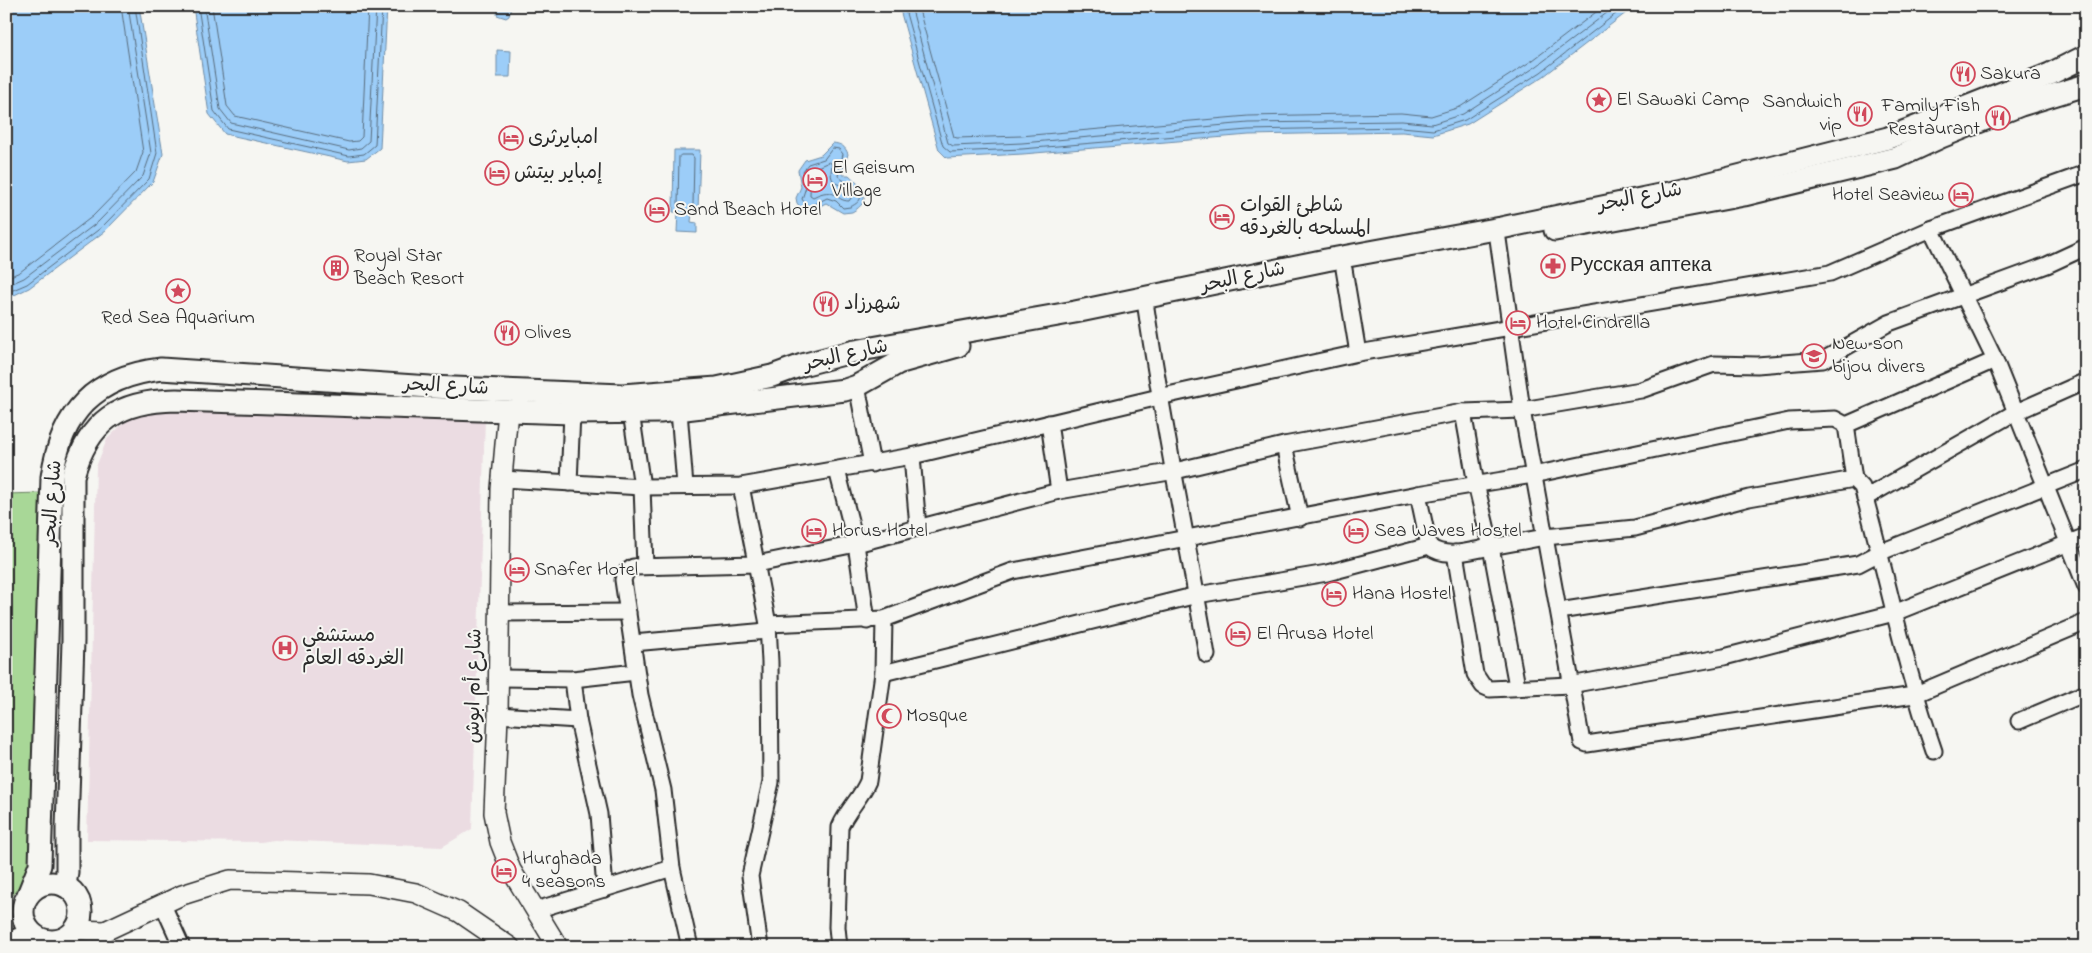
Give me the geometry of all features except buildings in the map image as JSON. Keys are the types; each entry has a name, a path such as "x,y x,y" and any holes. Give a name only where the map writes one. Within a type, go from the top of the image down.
{"main road":[{"name":"شارع البحر","path":"6,935 26,905 40,864 52,477 55,454 63,432 75,412 91,396 112,381 136,372 161,369 430,386 622,395 673,393 717,388 772,376 802,365 855,351 1084,311 1309,263 1501,228 1679,191 1888,138 2032,82 2086,56"},
{"name":"شارع البحر","path":"65,886 74,641 72,476 79,454 92,433 108,417 129,406 152,400 508,411 631,412 679,411 810,395 856,386 898,363 941,350 1344,269 1744,195 1896,158 1941,137 2021,106 2086,85"},
{"path":"855,351 853,369 856,386"},
{"path":"802,365 810,379 810,395"},
{"path":"6,944 59,941 76,930 80,920 80,905 73,892 65,886 55,883 45,884 36,888 26,905 25,924 43,941"}],"street":[{"path":"502,480 642,487 741,486 872,464 1358,353 1830,274 1931,229 2086,173"},
{"path":"1931,229 1995,360 2014,413 2046,486 2086,587"},
{"path":"1498,240 1533,475 1559,611 1580,738 1586,744 1914,695 2086,622"},
{"path":"690,947 672,868 663,790 636,672 623,580 626,572 633,567 757,564 856,544 1059,491 1175,471 1284,445 1463,412 1522,410 1641,390 1714,364 1757,365 1823,360 1889,323 1964,294 2047,266 2086,247"},
{"path":"1344,269 1358,353"},
{"path":"1146,308 1159,397 1175,471 1207,655"},
{"path":"1846,425 1995,360"},
{"path":"1865,498 2014,413 2086,382"},
{"path":"856,386 872,464"},
{"name":"شارع أم ابوش","path":"508,411 502,480 498,715 494,813 500,842 511,870 558,947"},
{"path":"679,411 685,486"},
{"path":"569,483 572,412"},
{"path":"631,412 642,487 645,566"},
{"path":"1463,412 1517,686"},
{"path":"633,642 767,627 884,619 1013,571 1061,564 1186,537 1300,518 1418,494 1533,475 1789,421 1835,419 1846,425"},
{"path":"1049,423 1059,491"},
{"path":"1846,425 1854,479 1862,487 1881,552 1914,695 1934,752"},
{"path":"1284,445 1300,518"},
{"path":"912,456 918,528"},
{"path":"837,470 856,544 867,620"},
{"path":"1559,611 1858,564 1881,552 2086,470"},
{"path":"1418,494 1429,546 1437,553 1454,553 1545,537 1635,528 1749,498 1854,479"},
{"path":"741,486 757,564 767,627 770,662 771,782 750,876 760,947"},
{"path":"1454,553 1478,681 1490,689 1570,684 1724,657 1894,613 2086,536"},
{"path":"883,674 1197,595 1327,573 1429,546"},
{"path":"499,613 628,612"},
{"path":"839,947 837,927 840,827 844,816 864,791 868,781 883,674 884,619"},
{"path":"498,678 573,680 636,672"},
{"path":"573,680 578,720 599,814 605,889"},
{"path":"2019,721 2086,692"},
{"path":"498,715 578,720"},
{"path":"536,910 672,868"},
{"path":"76,930 105,931 200,888 230,880 369,884 416,893 459,912 510,947"},
{"path":"163,905 182,947"}],"shaded area":[{"name":"مستشفي الغردقه العام","path":"149,408 485,418 472,829 442,847 274,840 261,842 87,840 96,467 107,439 128,419"}],"green space":[{"path":"40,493 28,873 6,905 6,494"}],"water":[{"path":"6,6 139,6 163,154 153,182 105,231 29,288 6,299"},
{"path":"193,6 387,6 380,148 366,159 348,161 225,134 209,114"},
{"path":"498,6 523,6 518,9 511,8 509,16 506,18 497,15"},
{"path":"899,6 1635,6 1544,76 1468,124 1433,135 1402,132 1249,135 1023,154 947,158 939,150"},
{"path":"497,50 511,51 510,77 497,77"},
{"path":"833,143 842,146 847,151 848,154 842,173 843,175 849,175 858,184 864,193 863,203 852,212 843,213 826,203 815,209 804,210 797,203 796,198 801,187 798,170 805,160 821,155"},
{"path":"674,150 700,150 698,212 692,212 691,222 697,223 697,233 677,232 678,212 673,212"}],"place":[{"name":"Sakura","path":"1963,74"},
{"name":"El Sawaki Camp","path":"1599,100"},
{"name":"Sandwich vip","path":"1860,114"},
{"name":"Family Fish Restaurant","path":"1998,118"},
{"name":"امبايرثرى","path":"511,138"},
{"name":"إمباير بيتش","path":"497,173"},
{"name":"El Geisum Village","path":"815,180"},
{"name":"Hotel Seaview","path":"1961,195"},
{"name":"Sand Beach Hotel","path":"657,210"},
{"name":"شاطئ القوات المسلحه بالغردقه","path":"1222,217"},
{"name":"Русская аптека","path":"1553,266"},
{"name":"Royal Star Beach Resort","path":"336,268"},
{"name":"Red Sea Aquarium","path":"178,291"},
{"name":"شهرزاد","path":"826,304"},
{"name":"Hotel Cindrella","path":"1518,323"},
{"name":"Olives","path":"507,333"},
{"name":"New son bijou divers","path":"1814,356"},
{"name":"Horus Hotel","path":"814,531"},
{"name":"Sea Waves Hostel","path":"1356,531"},
{"name":"Snafer Hotel","path":"517,570"},
{"name":"Hana Hostel","path":"1334,594"},
{"name":"El Arusa Hotel","path":"1238,634"},
{"name":"مستشفي الغردقه العام","path":"285,648"},
{"name":"Mosque","path":"889,716"},
{"name":"Hurghada 4 seasons","path":"504,871"}]}
